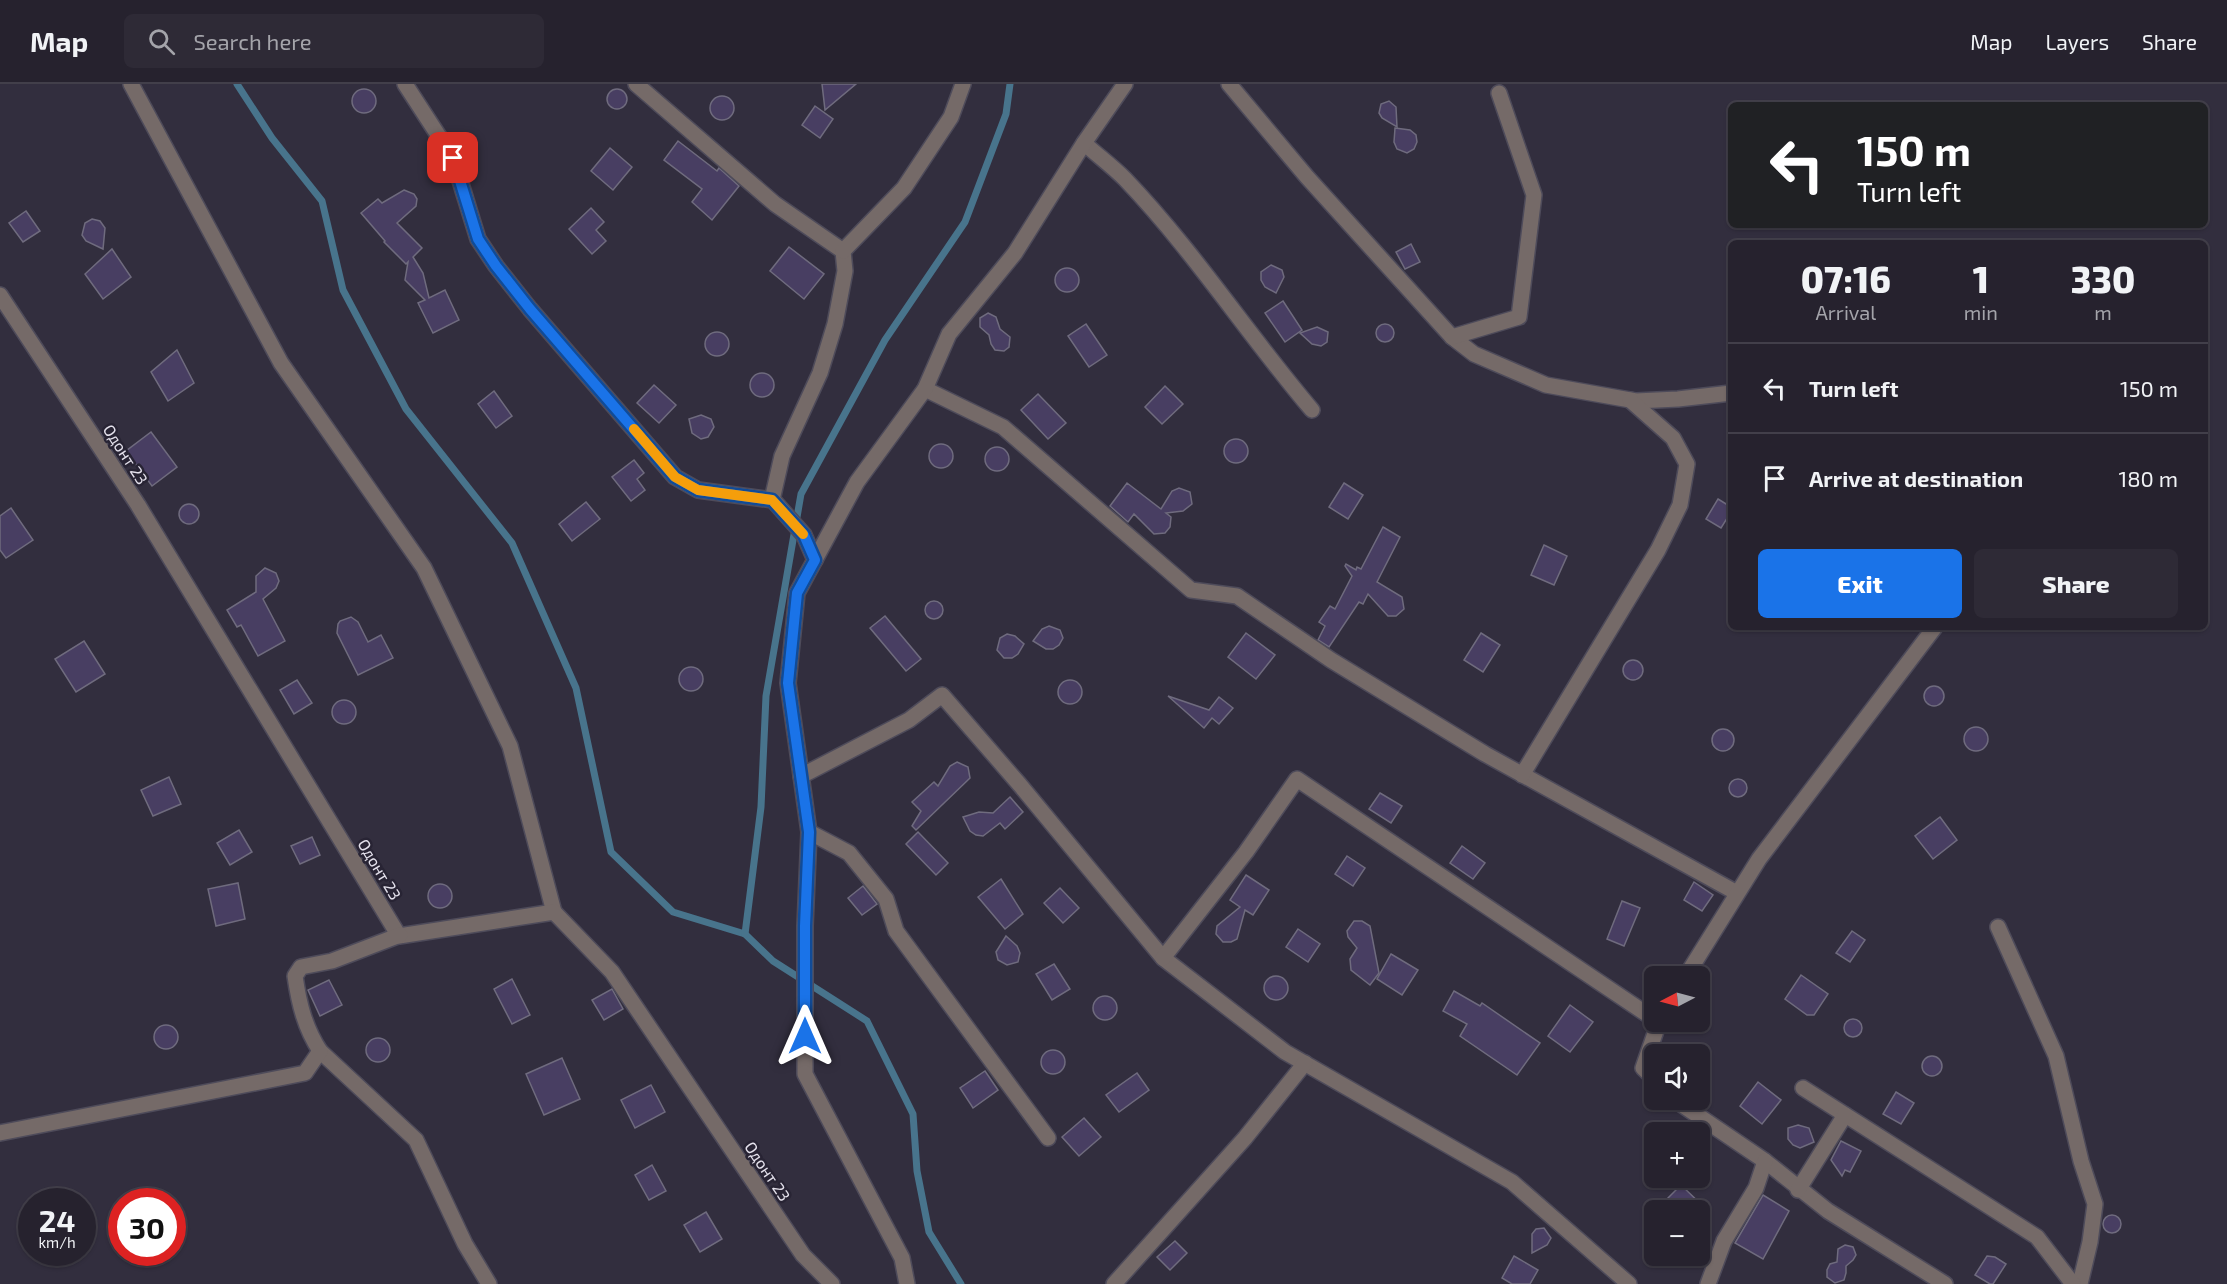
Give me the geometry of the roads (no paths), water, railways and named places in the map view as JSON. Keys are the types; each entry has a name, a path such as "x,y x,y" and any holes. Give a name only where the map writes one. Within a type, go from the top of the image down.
{"street":[{"path":"131,84 281,363 424,568 510,746 554,912 400,935 332,961 301,967 295,976 299,1005 310,1035 320,1051 416,1140 465,1244 489,1284"},
{"path":"405,84 453,158 478,239 530,309 675,477 698,490 772,500 804,535 815,560"},
{"path":"636,84 775,204 843,251"},
{"path":"772,500 782,456 820,373 835,324 845,272 843,251 904,188 951,117 963,84"},
{"path":"906,1284 902,1258 805,1074 809,832 788,683 797,593 857,482 926,389 949,334 1015,253 1084,143 1125,84"},
{"path":"1229,84 1307,177 1452,337 1474,354 1546,385 1630,400 1678,399 1728,393"},
{"path":"1452,337 1519,317 1534,195 1500,93"},
{"path":"1084,143 1124,178 1157,216 1312,410"},
{"name":"Одонт 23","path":"0,295 138,505 400,935"},
{"path":"926,389 1003,427 1191,590 1237,596 1331,660 1485,754 1737,893"},
{"path":"1522,775 1658,550 1680,505 1686,464 1673,438 1630,400"},
{"path":"1692,966 1759,859 1933,630"},
{"path":"801,776 909,720 942,695 1020,785 1163,958 1285,1052 1512,1182 1629,1284"},
{"path":"1163,958 1246,852 1297,779 1644,1012"},
{"path":"809,832 849,853 886,899 896,931 1048,1138"},
{"name":"Одонт 23","path":"554,912 612,972 802,1255 832,1284"},
{"path":"1998,927 2056,1056 2081,1161 2095,1204 2090,1242 2080,1284"},
{"path":"0,1133 305,1073 320,1051"},
{"path":"1114,1284 1245,1138 1305,1063"},
{"path":"1803,1088 2037,1238 2073,1284"},
{"path":"1690,1110 1765,1161 1798,1190 1828,1211 1945,1284"},
{"path":"1798,1190 1845,1115"},
{"path":"1708,1284 1724,1241 1756,1188 1765,1161"}],"waterway":[{"path":"237,84 272,138 322,201 343,290 406,409 512,543 576,688 611,852 673,912 745,934 773,961 867,1021 913,1114 917,1171 929,1232 961,1284"},
{"path":"745,934 761,807 766,696 801,494 885,340 965,222 1006,114 1010,84"}]}
